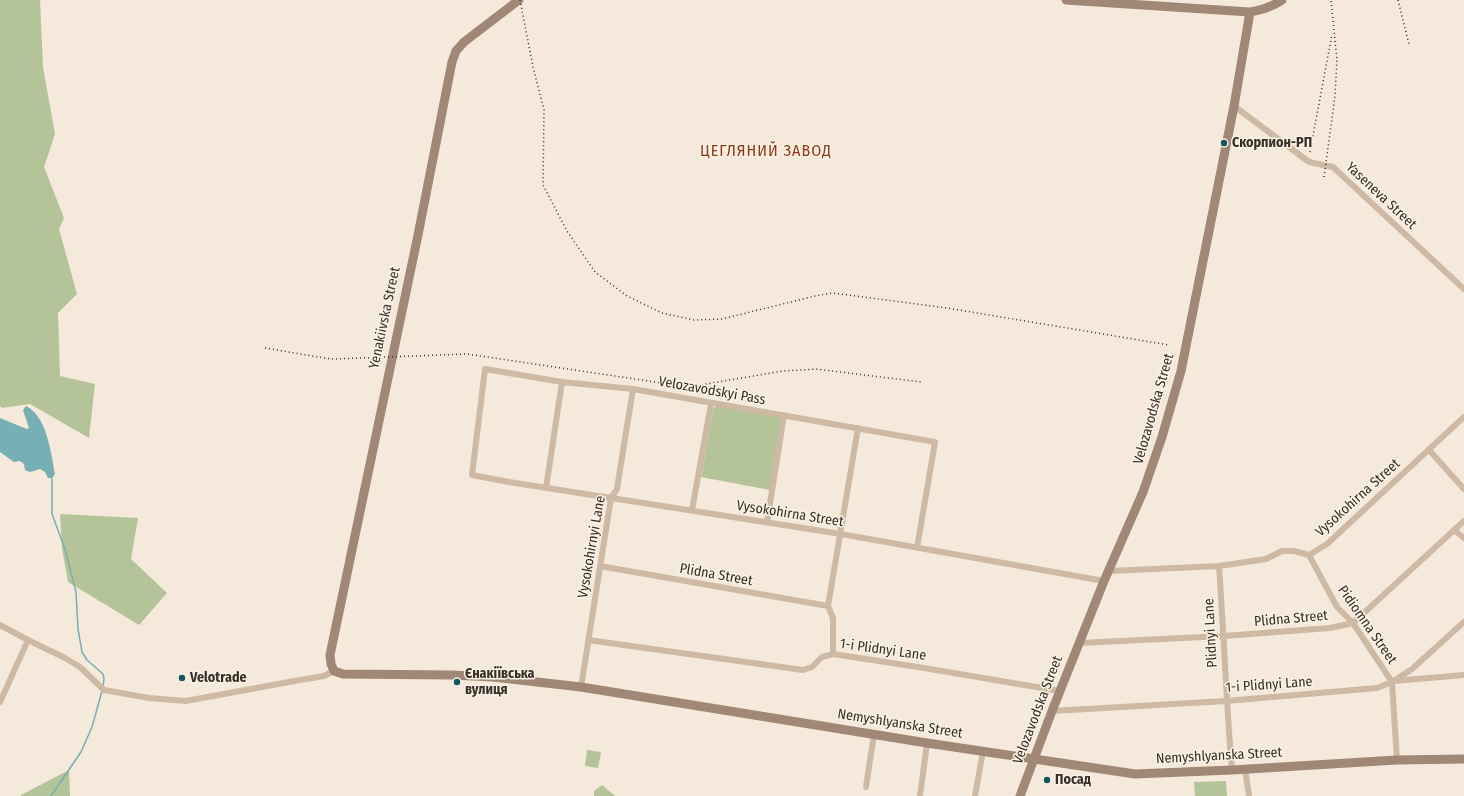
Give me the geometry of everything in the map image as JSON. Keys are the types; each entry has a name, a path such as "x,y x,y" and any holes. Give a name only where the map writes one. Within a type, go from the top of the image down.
{"street":[{"name":"Yenakiivska Street","path":"334,671 331,664 330,655 418,236 452,62 456,51 464,42 519,0"},
{"path":"1066,0 1250,12 1275,5 1282,0"},
{"name":"Velozavodska Street","path":"1020,796 1079,642 1104,581 1144,492 1162,437 1181,371 1234,106 1250,12"},
{"name":"Yaseneva Street","path":"1234,106 1309,162 1333,167 1464,289"},
{"name":"Velozavodskyi Pass","path":"472,475 485,369 562,382 633,389 711,404 784,415 935,442 917,548"},
{"path":"546,488 562,382"},
{"name":"Vysokohirnyi Lane","path":"581,687 600,566 612,498 617,489 633,389"},
{"path":"692,510 711,404"},
{"path":"767,522 784,415"},
{"name":"Vysokohirna Street","path":"1109,571 1219,566 1266,559 1282,551 1294,551 1309,555 1327,544 1464,417"},
{"path":"833,654 833,618 828,606 858,428"},
{"path":"1429,450 1464,489"},
{"name":"Vysokohirna Street","path":"472,475 841,534 1104,581"},
{"name":"Plidna Street","path":"1079,642 1224,636 1330,628 1353,622 1464,520"},
{"path":"1454,530 1464,538"},
{"name":"Pidiomna Street","path":"1309,555 1337,607 1353,622 1392,682 1397,760"},
{"name":"Plidna Street","path":"600,566 828,606"},
{"name":"Plidnyi Lane","path":"1219,566 1224,636 1226,700 1232,770"},
{"name":"1-i Plidnyi Lane","path":"1052,711 1226,700 1377,688 1392,682 1412,669 1464,622"},
{"path":"0,625 80,667 101,688 149,698 186,701 324,676 334,671"},
{"path":"0,702 28,640"},
{"name":"1-i Plidnyi Lane","path":"588,640 802,670 812,667 822,657 833,654 1060,691"},
{"name":"Nemyshlyanska Street","path":"334,671 343,674 452,674 581,687 927,743 1135,774 1397,760 1464,759"},
{"path":"1392,682 1464,675"},
{"path":"866,787 874,734"},
{"path":"920,796 927,743"},
{"path":"975,796 983,751"},
{"path":"1245,769 1249,796"}],"green space":[{"path":"0,0 40,0 43,67 55,134 44,167 64,218 59,229 77,294 58,313 60,376 95,384 89,438 30,404 2,408 0,406"},
{"path":"716,406 779,416 781,420 770,490 701,477 713,409"},
{"path":"60,514 138,518 131,559 167,593 139,625 68,582 62,548"},
{"path":"587,750 601,752 598,768 585,766"},
{"path":"69,770 70,796 20,796 23,794"},
{"path":"1226,781 1227,796 1195,796 1194,782"},
{"path":"602,785 615,796 594,796 594,791"}],"water":[{"path":"26,406 39,418 47,436 55,474 52,478 48,478 45,472 40,469 30,472 25,470 24,464 20,461 14,462 0,452 0,418 27,429 29,428 23,410"}],"waterway":[{"path":"52,478 52,514 65,549 76,592 78,629 82,652 87,660 103,674 103,687"},
{"path":"51,796 81,752 92,727 102,691"}],"railway":[{"path":"520,0 533,67 544,110 543,185 567,231 595,272 627,296 662,313 694,320 722,319 833,293 947,308 1169,345"},
{"path":"1324,177 1335,96 1337,60 1331,0"},
{"path":"1398,0 1409,44"},
{"path":"1310,152 1332,34"},
{"path":"265,348 334,359 467,354 682,386 694,386 783,371 816,369 921,382"}],"place":[{"name":"Скорпион-РП","path":"1224,143"},
{"name":"Velotrade","path":"182,678"},
{"name":"Єнакіївська вулиця","path":"457,682"},
{"name":"Посад","path":"1047,780"}],"district":[{"name":"ЦЕГЛЯНИЙ ЗАВОД","path":"766,152"}]}
